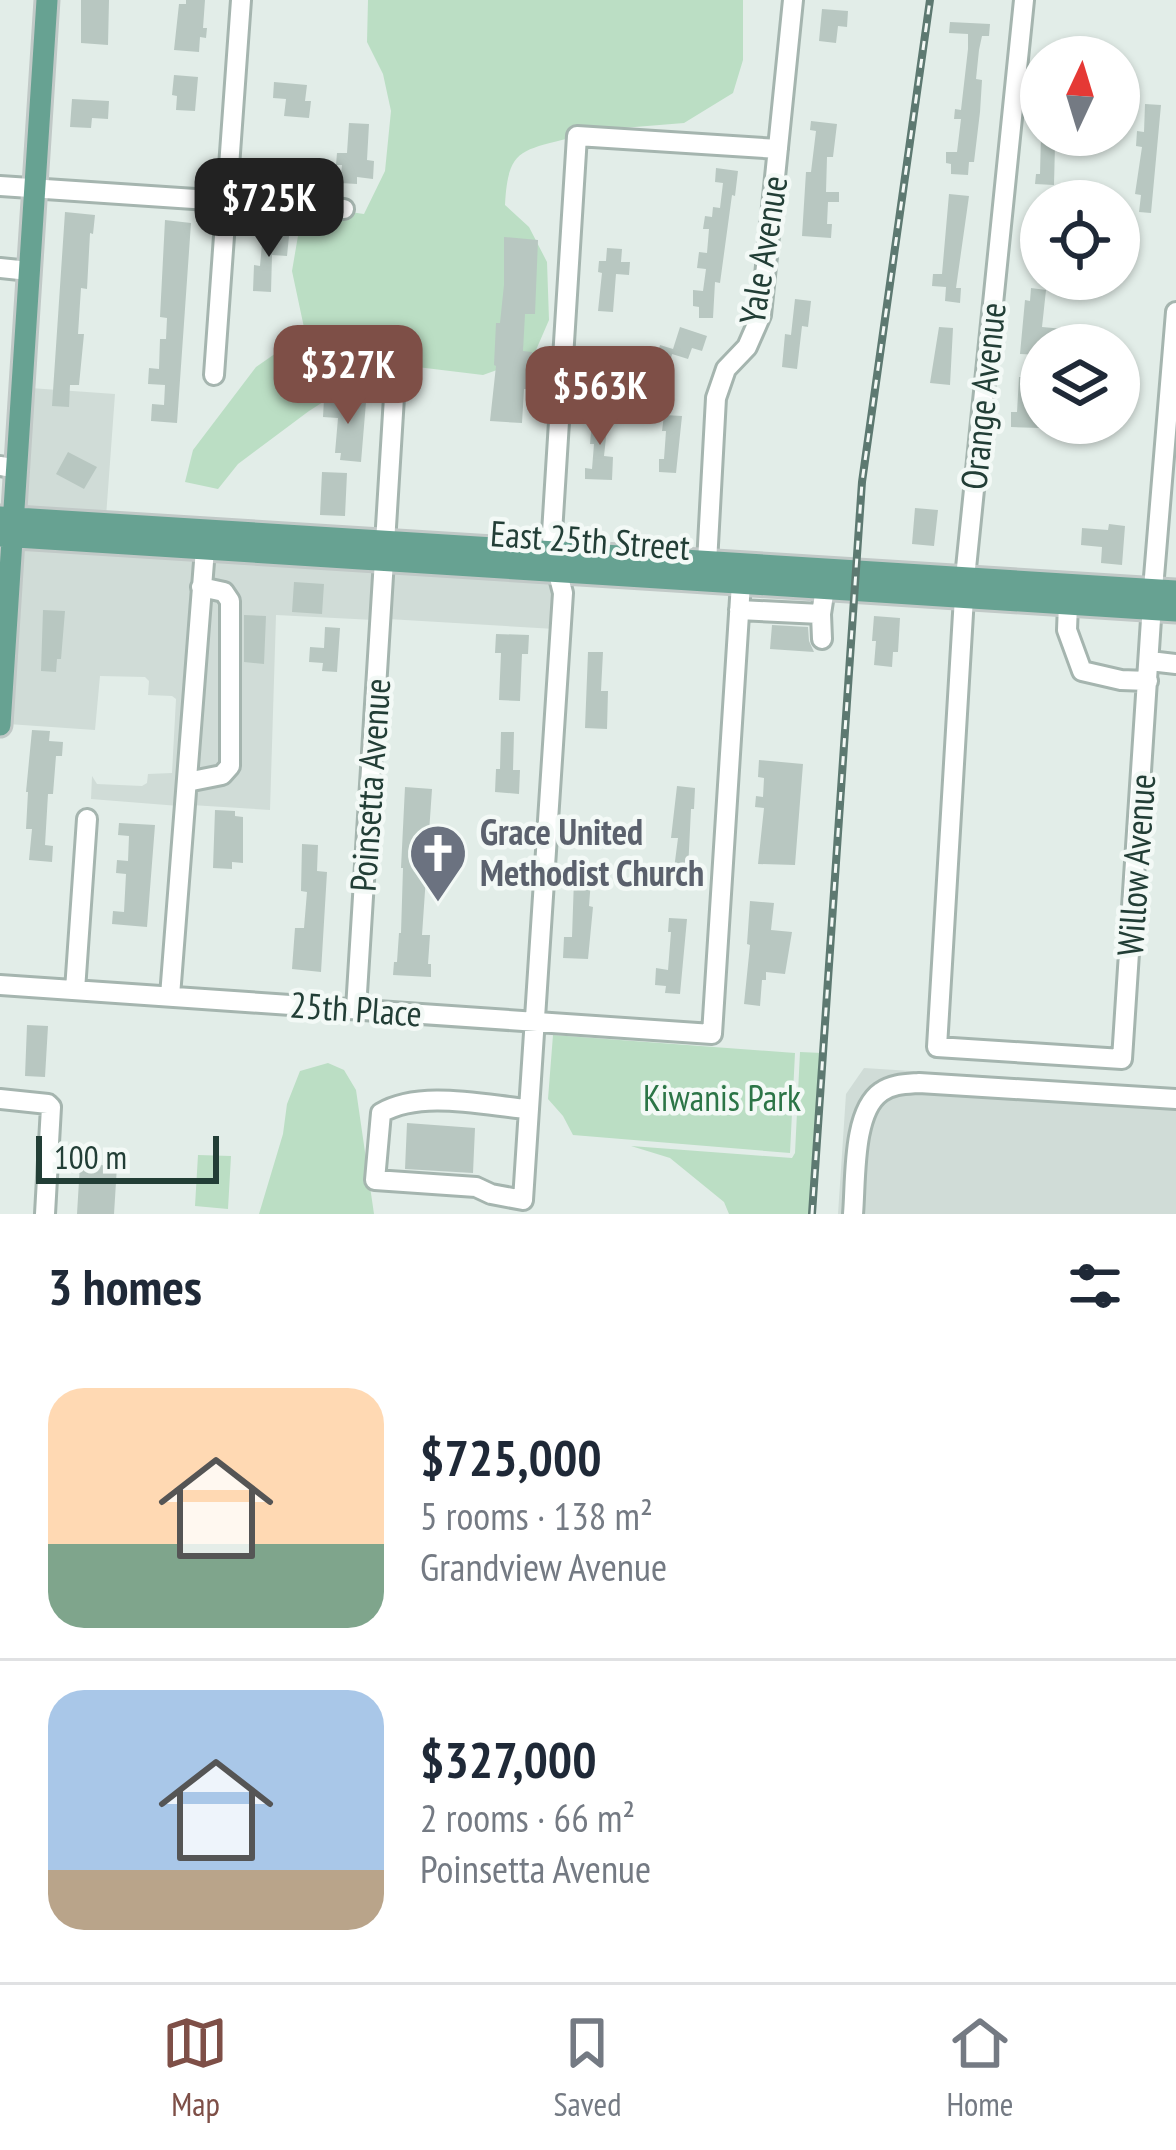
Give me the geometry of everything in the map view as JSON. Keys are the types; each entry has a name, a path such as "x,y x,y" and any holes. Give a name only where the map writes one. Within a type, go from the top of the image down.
{"main road":[{"path":"0,725 9,467 29,271 46,0"},
{"path":"7,527 205,549 385,552"},
{"name":"East 25th Street","path":"7,527 555,562 741,583 869,591 964,587 1068,604 1161,597"},
{"name":"East 25th Street","path":"555,562 707,562 964,587 1161,597 1176,611"}],"street":[{"path":"214,375 241,0"},
{"name":"Yale Avenue","path":"707,562 716,398 726,369 747,347 761,315 793,0"},
{"name":"Orange Avenue","path":"1024,0 964,587 937,1047 1122,1059"},
{"path":"527,1109 418,1100 394,1106 381,1113 375,1180 476,1187 523,1201 563,593 552,532 577,136 778,149"},
{"path":"0,186 344,209"},
{"path":"0,268 29,271"},
{"name":"Willow Avenue","path":"1122,1059 1149,671 1161,597 1176,313"},
{"name":"Poinsetta Avenue","path":"356,1009 394,397"},
{"path":"170,996 205,549"},
{"path":"741,583 739,610 821,614"},
{"path":"187,782 222,775 230,766 230,601 224,592 202,587"},
{"path":"822,639 825,588"},
{"path":"1068,604 1067,630 1082,671 1121,680 1176,664"},
{"name":"25th Place","path":"0,985 712,1034 739,610"},
{"path":"75,990 87,819"},
{"path":"853,1214 865,1111 878,1094 896,1085 1176,1099"},
{"path":"0,1099 48,1104 51,1111 45,1214"}],"shaded area":[{"path":"30,388 115,394 106,517 21,511"},
{"path":"21,546 197,558 179,806 91,799 92,776 97,784 142,786 148,774 172,773 176,699 148,695 145,677 100,676 95,730 8,724"},
{"path":"211,559 376,570 374,620 276,615 270,810 191,805"},
{"path":"390,571 552,581 557,594 555,629 388,619"},
{"path":"864,1068 1176,1088 1176,1214 838,1214 846,1094"}],"green space":[{"path":"368,0 743,0 743,60 733,93 684,123 571,129 570,138 528,150 514,163 505,205 529,227 547,262 549,320 533,357 483,375 384,363 238,464 218,489 185,482 193,450 256,367 306,337 292,271 299,230 327,215 364,214 385,171 391,111 383,74 367,42"},
{"name":"Kiwanis Park","path":"553,1035 795,1053 790,1153 573,1135 548,1099"},
{"path":"800,1052 822,1053 812,1214 729,1214 724,1202 670,1158 631,1146 792,1158"},
{"path":"328,1063 344,1070 356,1090 374,1214 259,1214 300,1071"},
{"path":"198,1155 231,1156 228,1209 195,1206"}],"building":[{"path":"81,0 109,0 108,45 81,43"},
{"path":"205,0 206,38 200,37 199,52 174,50 179,4"},
{"path":"822,9 848,11 847,27 838,26 836,43 819,41"},
{"path":"950,22 990,24 989,36 982,36 979,50 980,112 968,175 951,174 951,164 946,163 946,152 957,152 961,119 954,119 955,109 961,110 968,49 968,34 949,33"},
{"path":"174,75 198,77 195,111 176,110"},
{"path":"274,82 307,85 309,118 284,116 286,99 273,98"},
{"path":"72,99 109,101 108,119 92,118 91,128 70,127"},
{"path":"1145,104 1161,105 1151,213 1140,212 1137,180 1140,131 1144,132"},
{"path":"811,121 837,124 833,157 827,157 826,192 839,192 839,202 828,202 831,238 802,236 806,172 811,172 816,131 810,130"},
{"path":"349,123 369,124 367,160 374,161 373,179 357,177 357,184 340,183 342,165 336,165 337,153 347,153"},
{"path":"1040,156 1055,156 1054,180 1035,180"},
{"path":"716,168 738,171 720,283 715,282 713,318 699,318 693,290 703,291 706,269 697,268 699,252 707,253 705,216 712,217 713,207 720,208 723,183 715,182"},
{"path":"949,194 969,196 956,288 961,288 960,303 945,301 946,287 932,286 933,274 942,274"},
{"path":"65,212 95,215 87,289 81,288 78,334 84,334 79,385 70,385 69,407 52,406"},
{"path":"165,220 191,223 177,423 151,421 152,404 164,405 165,385 148,384 149,368 159,369 160,339 166,339 167,318 160,317"},
{"path":"263,233 289,236 287,256 272,255 271,292 253,291"},
{"path":"504,237 538,240 535,314 525,314 523,351 532,352 522,423 490,421 496,323 500,323 504,285"},
{"path":"607,248 622,249 621,262 630,262 629,275 616,274 613,312 598,311 599,261 606,261"},
{"path":"795,299 811,301 808,327 802,326 797,369 782,367"},
{"path":"1025,300 1045,300 1042,324 1023,324"},
{"path":"680,327 707,336 702,351 692,348 688,359 672,354 670,363 656,359 660,345 673,349"},
{"path":"939,327 953,328 950,385 930,383"},
{"path":"1020,377 1020,427 1011,427 1011,412 1017,412"},
{"path":"324,399 366,402 361,462 340,460 341,453 335,453 338,418 323,417"},
{"path":"593,408 609,410 604,456 613,457 612,480 585,479 585,468 592,469"},
{"path":"664,415 682,416 676,473 659,472 659,459 664,459"},
{"path":"68,452 97,467 84,489 56,474"},
{"path":"322,472 347,473 345,516 320,515"},
{"path":"915,508 938,510 934,546 912,544"},
{"path":"1109,524 1125,526 1122,565 1101,563 1102,547 1081,545 1082,528 1108,530"},
{"path":"294,582 324,584 322,614 292,612"},
{"path":"43,610 65,611 56,672 41,671"},
{"path":"244,615 266,616 264,664 244,662"},
{"path":"874,616 900,618 892,667 874,665"},
{"path":"772,625 808,627 814,652 770,649"},
{"path":"325,627 340,628 337,672 322,671 323,663 309,662 310,647 324,648"},
{"path":"496,634 529,635 528,654 522,654 520,701 499,700 501,653 495,653"},
{"path":"588,652 603,652 601,691 608,691 607,729 585,728"},
{"path":"32,730 50,731 49,741 63,742 62,756 56,756 53,794 48,794 45,845 53,846 52,862 29,860 32,829 26,829 26,792"},
{"path":"501,732 514,732 513,770 520,770 519,794 495,792"},
{"path":"759,760 803,764 795,865 758,864 764,808 755,807 756,796 763,797"},
{"path":"677,786 695,788 688,870 674,869 678,838 671,838"},
{"path":"405,787 432,789 422,935 430,935 431,977 393,975 401,933"},
{"path":"215,810 235,811 235,816 243,817 243,863 232,862 232,869 213,868"},
{"path":"119,823 155,825 147,927 112,924 113,911 124,912 126,874 116,873 117,860 128,861 129,836 118,835"},
{"path":"302,844 318,845 317,871 327,872 321,972 292,969 295,928 304,928 307,892 301,891"},
{"path":"574,879 591,880 588,959 563,958 564,937 572,937"},
{"path":"750,901 774,903 771,930 792,932 785,974 766,972 760,1006 744,1004"},
{"path":"669,918 687,919 680,994 665,993 666,986 655,985 656,968 668,970"},
{"path":"27,1025 48,1026 45,1077 25,1076"},
{"path":"407,1123 475,1128 473,1173 405,1169"},
{"path":"80,1164 117,1166 114,1214 77,1214"}],"railway":[{"path":"812,1214 862,482 930,0"}],"place":[{"name":"Grace United Methodist Church","path":"438,904"}]}
